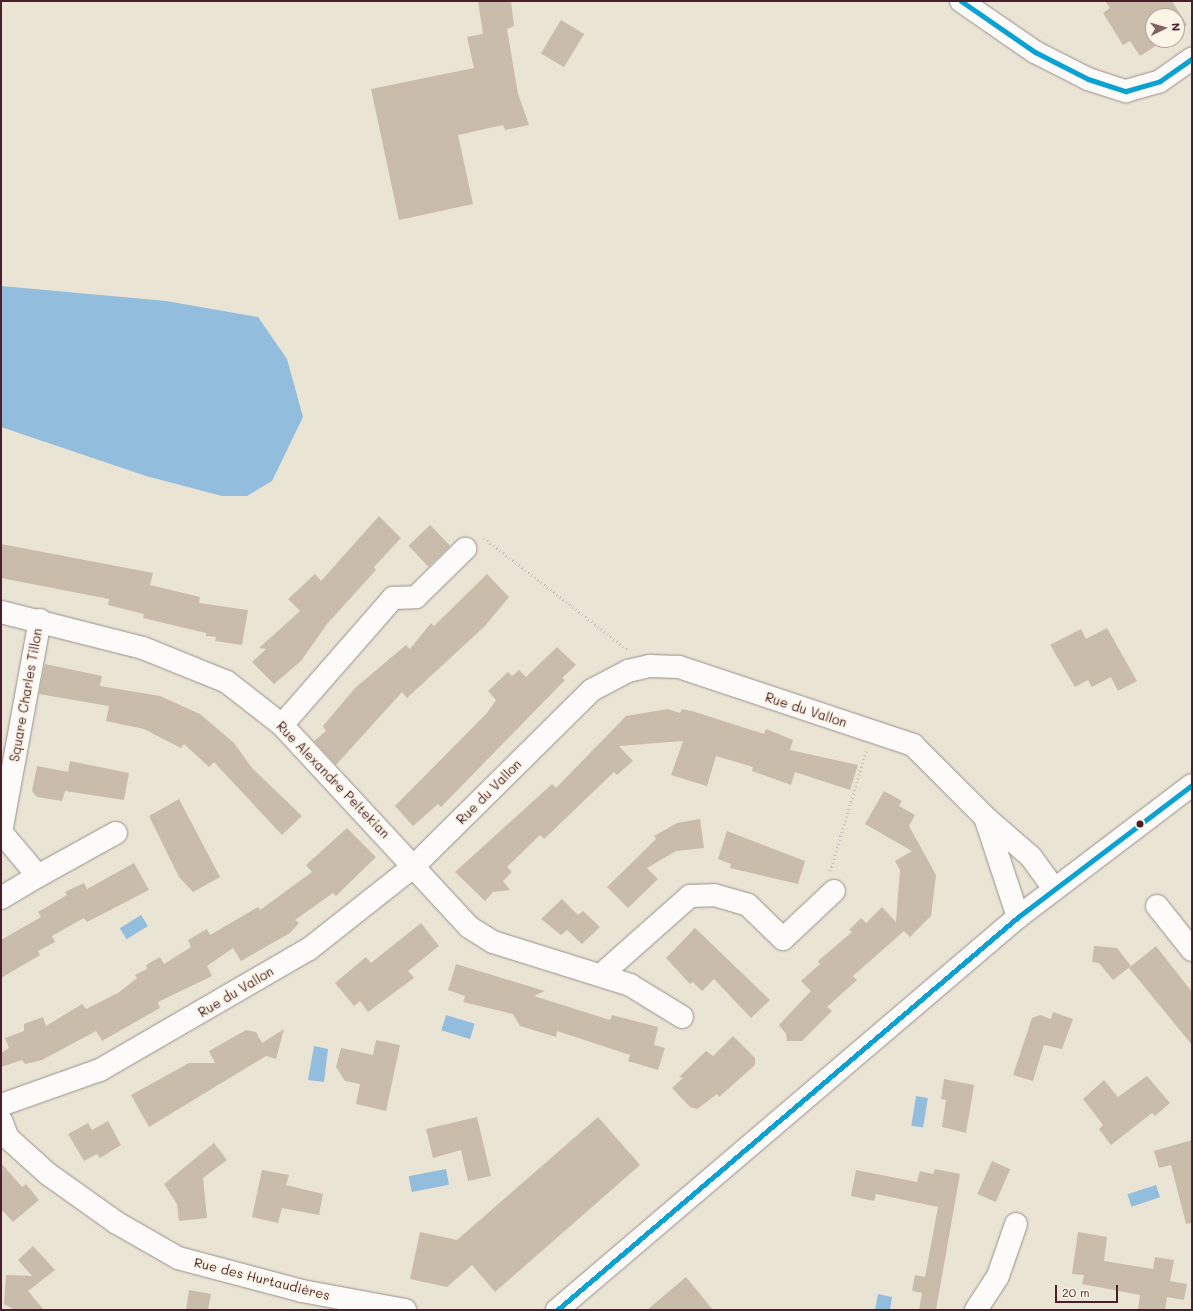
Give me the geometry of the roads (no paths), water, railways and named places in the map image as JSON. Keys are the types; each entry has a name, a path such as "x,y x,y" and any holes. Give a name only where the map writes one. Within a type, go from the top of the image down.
{"street":[{"path":"961,1 1035,52 1088,80 1126,91 1160,81 1192,59"},
{"path":"282,725 393,598 416,597 465,549"},
{"name":"Rue Alexandre Peltekian","path":"1,612 40,620 143,648 227,682 282,725 469,927 493,942 602,974 630,985 682,1017"},
{"name":"Square Charles Tillon","path":"38,876 1,832 40,620"},
{"name":"Rue du Vallon","path":"1,1105 100,1070 213,1006 309,949 414,866 592,690 607,679 650,666 679,667 913,745 985,817 1031,857 1054,889"},
{"path":"557,1310 1018,917 1192,785"},
{"name":"Rue du Vallon","path":"985,817 1018,917"},
{"path":"1,898 116,833"},
{"path":"602,974 690,896 714,895 748,905 784,939 834,891"},
{"path":"1157,906 1192,950"},
{"name":"Rue des Hurtaudières","path":"1,1120 8,1138 48,1174 117,1223 178,1258 302,1291 406,1310"},
{"path":"976,1310 998,1276 1016,1224"}],"water":[{"path":"1,286 166,301 258,317 287,359 303,417 272,481 247,496 222,496 146,476 1,427"},
{"path":"141,915 148,926 127,939 120,928"},
{"path":"446,1015 475,1024 470,1039 441,1030"},
{"path":"314,1046 328,1049 324,1082 308,1080"},
{"path":"916,1096 928,1098 923,1128 911,1126"},
{"path":"446,1169 449,1185 412,1192 409,1176"},
{"path":"1156,1185 1160,1197 1131,1207 1127,1194"},
{"path":"878,1294 892,1297 890,1310 875,1310"}]}
